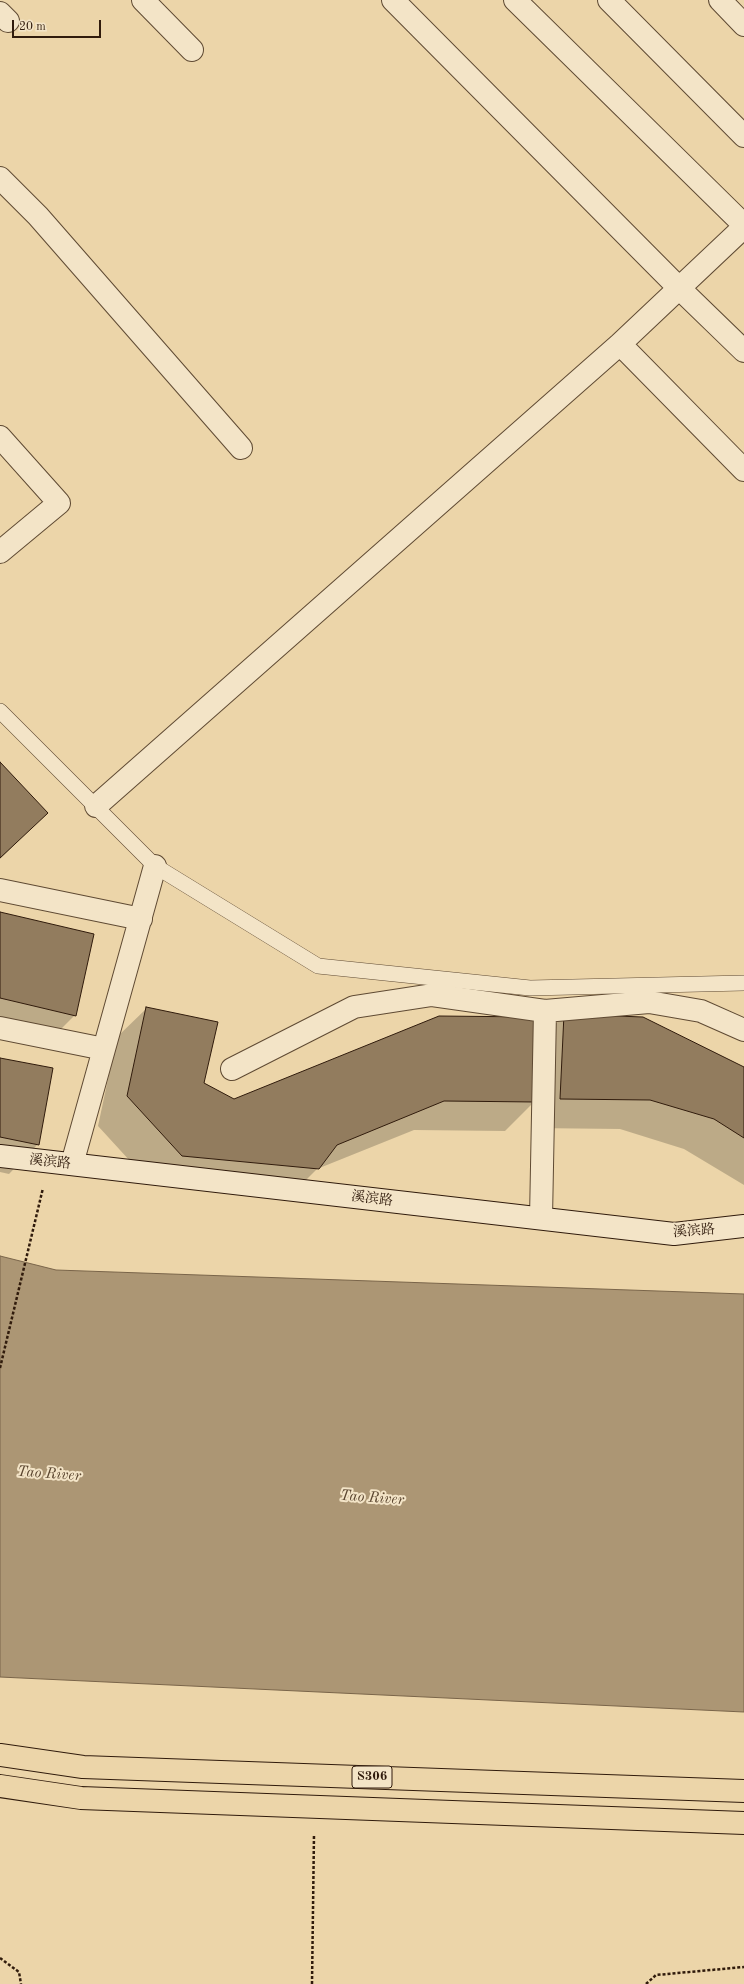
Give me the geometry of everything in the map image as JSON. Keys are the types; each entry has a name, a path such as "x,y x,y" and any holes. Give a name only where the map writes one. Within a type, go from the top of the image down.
{"main road":[{"name":"S306","path":"0,1755 83,1767 744,1791"},
{"name":"S306","path":"0,1786 81,1798 744,1823"}],"street":[{"path":"143,0 192,50"},
{"path":"393,0 679,288 744,351"},
{"path":"96,806 620,344 744,226 515,0"},
{"path":"609,0 744,136"},
{"path":"720,0 744,25"},
{"path":"0,178 38,216 241,448"},
{"path":"620,344 744,470"},
{"path":"0,437 59,503 0,552"},
{"path":"72,1164 155,866"},
{"path":"3,888 141,919"},
{"path":"232,1069 354,1007 432,995 546,1011 649,1002 701,1011 744,1030"},
{"path":"540,1218 546,1011"},
{"path":"0,1028 104,1049"},
{"name":"溪滨路","path":"0,1156 674,1234 744,1226"}],"lane":[{"path":"0,711 155,866 318,966 530,988 744,984"}],"path":[{"path":"0,1368 49,1162"},
{"path":"312,1984 314,1807"},
{"path":"0,1958 19,1972 21,1984"},
{"path":"646,1984 656,1976 744,1967"}],"water":[{"name":"Tao River","path":"0,1256 56,1270 744,1294 744,1712 0,1677"}],"building":[{"path":"0,762 48,813 0,858"},
{"path":"0,912 94,934 76,1016 0,998"},
{"path":"146,1007 218,1022 204,1083 234,1099 439,1016 536,1017 535,1102 444,1101 337,1145 319,1169 182,1156 127,1096"},
{"path":"564,1014 643,1017 744,1067 744,1138 714,1119 650,1100 560,1099"},
{"path":"0,1058 53,1068 39,1145 0,1137"}]}
